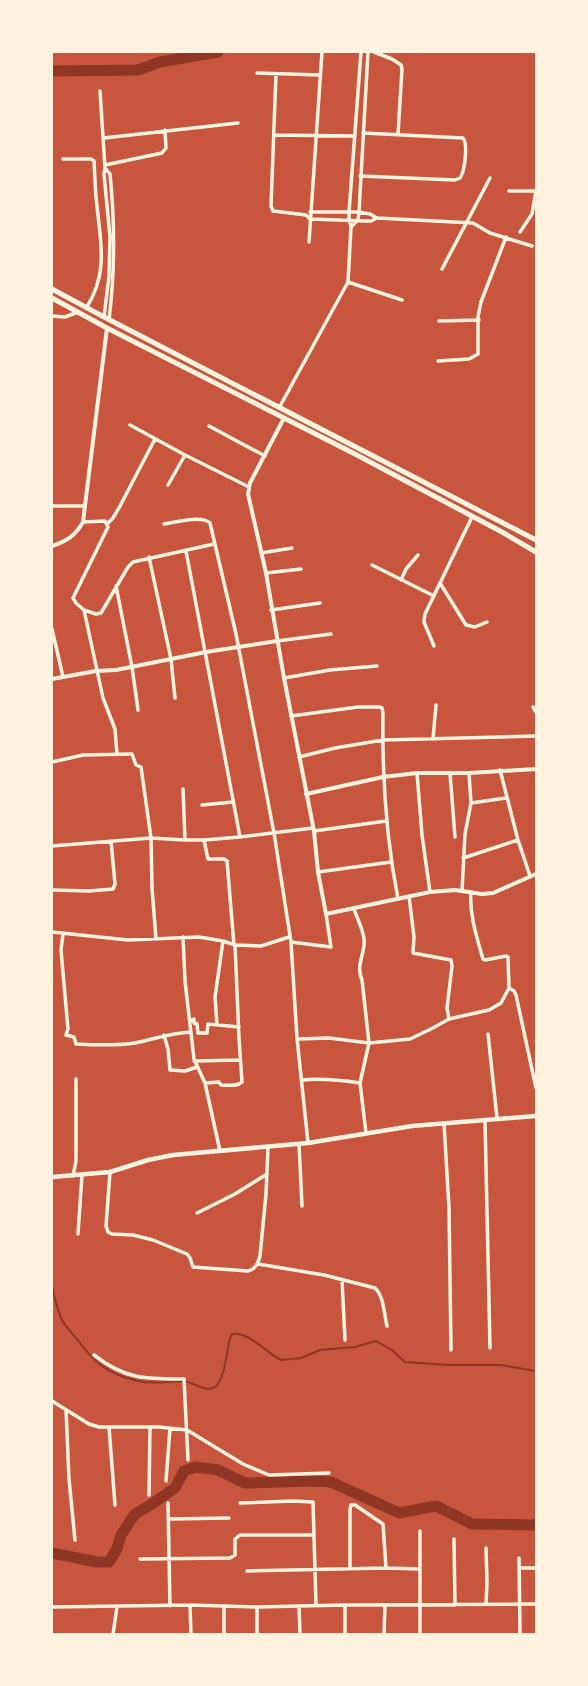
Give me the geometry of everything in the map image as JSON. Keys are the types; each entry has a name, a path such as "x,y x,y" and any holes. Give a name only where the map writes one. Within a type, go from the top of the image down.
{"main road":[{"path":"52,289 453,499 536,540"},
{"path":"52,298 107,328 284,418 502,532 536,552"},
{"path":"241,396 245,390"},
{"path":"435,497 439,494 439,491"},
{"path":"450,506 450,500 453,499"},
{"path":"52,1177 110,1172 161,1157 308,1143 412,1126 536,1116"}],"street":[{"path":"309,242 322,52"},
{"path":"279,408 348,282 351,227 349,212 361,52"},
{"path":"351,227 358,220 359,212 368,52"},
{"path":"374,52 392,59 401,65 402,68 398,134"},
{"path":"257,73 320,75"},
{"path":"276,74 272,209 276,212 306,215 310,219 371,221 377,218"},
{"path":"100,91 104,138 104,174 110,237 107,319"},
{"path":"104,138 238,122"},
{"path":"356,128 363,131 463,138 466,143 464,167 460,178 455,180 360,176"},
{"path":"105,166 162,152 166,148 165,130"},
{"path":"274,135 355,136"},
{"path":"354,145 358,141 362,144"},
{"path":"63,159 94,160 103,256 102,268 96,289 87,307"},
{"path":"105,166 110,174 115,243 112,298 107,319"},
{"path":"442,269 490,178"},
{"path":"509,191 536,191 532,214 520,232"},
{"path":"306,215 311,211 359,212 370,214 377,218 466,222 473,223 490,233 532,246"},
{"path":"438,360 469,359 477,356 479,320 483,295 506,237"},
{"path":"348,282 402,300"},
{"path":"52,316 65,317 78,312"},
{"path":"439,321 479,320"},
{"path":"52,546 70,539 76,534 83,522 107,328"},
{"path":"284,418 249,487 249,501 266,573 271,610 313,830 318,872 331,947 290,942"},
{"path":"130,425 249,487"},
{"path":"209,426 265,456"},
{"path":"155,439 120,506 107,525 95,554 75,592 74,600 84,610 96,614 101,613 130,564 139,559 186,551 214,544"},
{"path":"168,485 185,455"},
{"path":"52,506 85,506"},
{"path":"434,646 424,622 425,614 472,517"},
{"path":"164,524 198,519 207,520 210,523 236,634 274,833 290,942 308,1143"},
{"path":"83,522 105,521 107,525"},
{"path":"261,553 292,548"},
{"path":"186,551 240,837"},
{"path":"401,580 406,569 418,555"},
{"path":"149,557 171,659 176,698"},
{"path":"372,565 434,596"},
{"path":"266,573 301,569"},
{"path":"440,583 466,625 475,627 487,622"},
{"path":"116,586 132,667 138,710"},
{"path":"271,610 320,603"},
{"path":"84,610 102,698 115,729 117,754"},
{"path":"52,629 63,677"},
{"path":"52,679 96,671 116,670 206,652 331,634"},
{"path":"284,678 330,670 377,666"},
{"path":"433,739 436,705"},
{"path":"291,716 358,707 382,708 386,821 390,862 398,898"},
{"path":"532,707 536,712"},
{"path":"299,757 335,748 383,740 536,736"},
{"path":"52,762 83,755 132,754 136,764 141,767 151,838 152,888 156,939"},
{"path":"306,794 384,777 417,773 469,773 536,769"},
{"path":"500,770 506,798 530,876"},
{"path":"417,773 422,834 430,892"},
{"path":"450,773 455,837"},
{"path":"462,891 465,834 471,803 469,773"},
{"path":"183,789 185,840"},
{"path":"471,803 506,798"},
{"path":"202,805 233,802"},
{"path":"52,846 151,838 204,840 313,830 386,821"},
{"path":"204,840 208,859 224,859 227,861 234,945 242,1082 240,1084 221,1085 219,1082 204,1083"},
{"path":"463,858 518,840"},
{"path":"52,890 89,892 113,889 115,884 111,841"},
{"path":"318,872 390,862"},
{"path":"326,914 430,892 455,890 482,894 498,892 536,874"},
{"path":"298,1040 329,1038 369,1043 410,1039 431,1030 448,1019 489,1010 501,1003 509,988 508,957 483,959 470,906 471,892"},
{"path":"409,896 414,937 413,953 451,960 452,966 447,1008 448,1019"},
{"path":"354,909 364,938 360,961 360,975 362,980 369,1043 360,1083 366,1134"},
{"path":"52,932 116,939 183,937 223,941 234,945 261,946 289,937"},
{"path":"63,934 61,950 68,1029 66,1035 74,1037 76,1044 113,1046 164,1035 190,1032"},
{"path":"183,937 185,981 194,1060 204,1083 220,1152"},
{"path":"217,1025 215,997 223,941"},
{"path":"509,988 514,991 516,995 536,1088"},
{"path":"190,1021 194,1019 194,1023 197,1024 198,1033 206,1033 208,1024 239,1027"},
{"path":"488,1034 497,1118"},
{"path":"164,1035 168,1049 170,1070 184,1071 197,1068"},
{"path":"194,1060 240,1060"},
{"path":"302,1080 317,1078 360,1083"},
{"path":"74,1176 76,1161 76,1080"},
{"path":"485,1120 490,1348"},
{"path":"444,1123 449,1208 451,1350"},
{"path":"299,1144 302,1206"},
{"path":"110,1172 106,1226 110,1233 133,1235 153,1240 187,1254 193,1267 248,1271 254,1269 258,1264 264,1213 268,1147"},
{"path":"197,1214 235,1194 267,1174"},
{"path":"78,1234 82,1175"},
{"path":"258,1264 324,1275 375,1288 379,1291 387,1326"},
{"path":"342,1280 344,1340"},
{"path":"94,1355 114,1368 136,1376 159,1380 184,1379 188,1460"},
{"path":"52,1401 89,1424 99,1427 150,1426 186,1430 243,1464 269,1476 329,1473"},
{"path":"66,1410 69,1479 75,1540"},
{"path":"149,1495 150,1426"},
{"path":"109,1427 115,1505"},
{"path":"166,1481 170,1428"},
{"path":"240,1503 312,1501 314,1504 313,1535 316,1605"},
{"path":"168,1503 170,1606"},
{"path":"350,1569 351,1505 356,1505 384,1526 386,1568"},
{"path":"169,1519 229,1518"},
{"path":"420,1531 420,1634"},
{"path":"140,1559 170,1560 232,1557 236,1553 236,1539 240,1536 313,1535"},
{"path":"454,1539 455,1605"},
{"path":"486,1548 486,1604"},
{"path":"519,1558 520,1634"},
{"path":"520,1568 536,1568"},
{"path":"247,1570 420,1569"},
{"path":"52,1607 190,1605 257,1607 316,1605 536,1604"},
{"path":"190,1605 191,1634"},
{"path":"345,1605 345,1634"},
{"path":"384,1634 385,1605"},
{"path":"224,1606 224,1634"},
{"path":"299,1606 300,1634"},
{"path":"113,1634 117,1607"},
{"path":"257,1607 257,1634"}],"waterway":[{"path":"52,71 138,70 160,62 218,52"},
{"path":"52,1285 62,1320 89,1354 110,1371 118,1375 144,1382 156,1383 183,1381 212,1389 221,1378 232,1334 238,1334 251,1339 281,1360 301,1358 320,1350 355,1347 376,1341 392,1350 405,1362 447,1365 501,1365 536,1371"},
{"path":"52,1553 97,1562 109,1562 117,1549 121,1535 135,1514 175,1488 184,1471 196,1467 218,1470 245,1483 313,1481 331,1482 399,1513 436,1506 472,1524 536,1525"}]}
